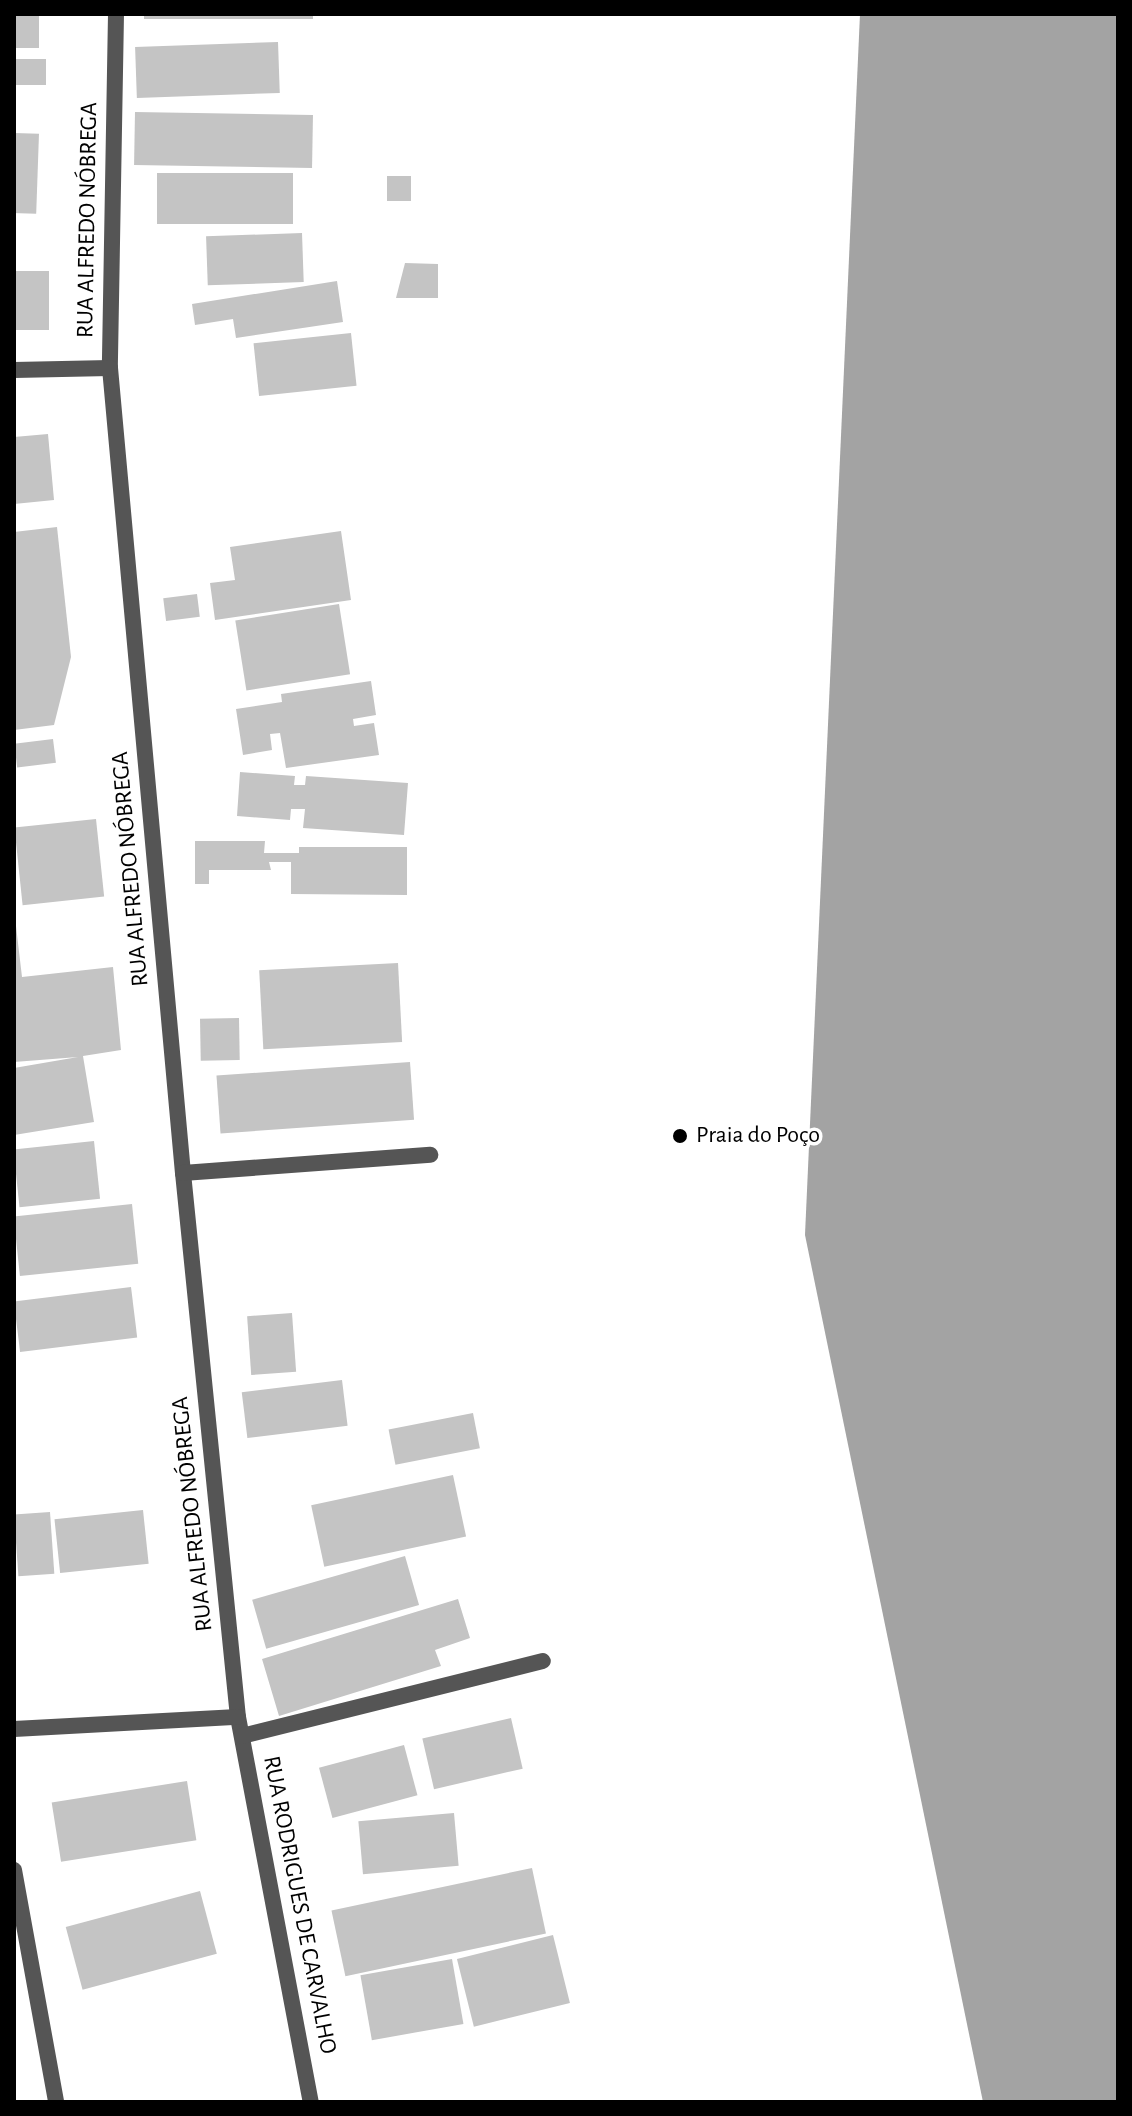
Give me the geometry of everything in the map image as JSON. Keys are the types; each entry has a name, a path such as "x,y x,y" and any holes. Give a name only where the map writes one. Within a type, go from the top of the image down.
{"street":[{"name":"RUA ALFREDO NÓBREGA","path":"116,14 110,368 183,1173 238,1717"},
{"path":"14,370 110,368"},
{"path":"183,1173 430,1155"},
{"path":"242,1736 543,1661"},
{"path":"14,1729 238,1717"},
{"name":"RUA RODRIGUES DE CARVALHO","path":"238,1717 311,2102"},
{"path":"14,1870 56,2102"}],"shaded area":[{"path":"860,14 1118,14 1118,2102 983,2102 805,1235"}],"building":[{"path":"14,14 39,14 39,48 14,48"},
{"path":"144,14 313,14 313,19 144,19"},
{"path":"278,42 280,93 137,98 135,47"},
{"path":"14,59 46,59 46,85 14,85"},
{"path":"135,112 313,115 312,168 134,165"},
{"path":"14,133 39,134 36,214 14,213"},
{"path":"157,173 293,173 293,224 157,224"},
{"path":"387,176 411,176 411,201 387,201"},
{"path":"302,233 304,282 208,285 206,236"},
{"path":"405,263 438,264 438,298 396,298"},
{"path":"14,271 49,271 49,330 14,330"},
{"path":"337,281 343,322 236,338 233,319 195,325 192,304"},
{"path":"351,333 357,386 259,396 254,343"},
{"path":"48,434 54,500 14,504 14,437"},
{"path":"57,527 71,657 54,725 14,730 14,532"},
{"path":"341,531 351,600 215,620 210,583 235,580 230,547"},
{"path":"197,594 200,617 166,621 163,598"},
{"path":"339,604 350,674 246,691 235,620"},
{"path":"371,681 376,715 353,719 354,726 374,723 379,755 286,768 280,733 270,734 272,750 243,755 236,709 282,702 281,694"},
{"path":"53,739 56,763 17,768 14,744"},
{"path":"240,772 295,776 294,785 305,785 306,776 408,783 404,835 303,828 305,809 291,809 290,820 237,816"},
{"path":"96,819 104,897 23,905 14,828"},
{"path":"195,841 265,841 264,853 299,853 299,847 407,847 407,895 291,894 291,862 269,862 271,870 209,870 209,884 195,884"},
{"path":"16,926 22,977 113,967 121,1050 83,1056 94,1122 14,1135 14,1068 78,1057 14,1062"},
{"path":"398,963 402,1042 263,1049 259,970"},
{"path":"239,1018 240,1060 201,1061 200,1019"},
{"path":"410,1062 414,1120 221,1133 216,1076"},
{"path":"94,1141 100,1199 20,1207 14,1149"},
{"path":"132,1204 138,1264 20,1276 14,1216"},
{"path":"131,1287 137,1338 20,1352 14,1301"},
{"path":"292,1313 296,1372 251,1375 247,1316"},
{"path":"342,1380 348,1426 247,1438 242,1392"},
{"path":"473,1413 480,1448 395,1465 389,1429"},
{"path":"453,1475 466,1537 324,1567 311,1505"},
{"path":"143,1510 149,1564 60,1573 54,1519"},
{"path":"50,1512 54,1574 18,1576 14,1515"},
{"path":"405,1556 419,1605 266,1649 252,1600"},
{"path":"458,1599 470,1638 435,1650 441,1666 279,1716 262,1659"},
{"path":"511,1718 523,1769 434,1789 422,1738"},
{"path":"404,1745 417,1795 332,1818 319,1768"},
{"path":"187,1781 196,1840 61,1862 52,1802"},
{"path":"454,1813 459,1866 363,1874 358,1821"},
{"path":"532,1868 546,1934 345,1976 331,1911"},
{"path":"200,1891 217,1954 83,1990 66,1927"},
{"path":"553,1935 570,2003 474,2027 457,1959"},
{"path":"452,1959 463,2024 372,2040 360,1975"}],"place":[{"name":"Praia do Poço","path":"680,1136"}]}
